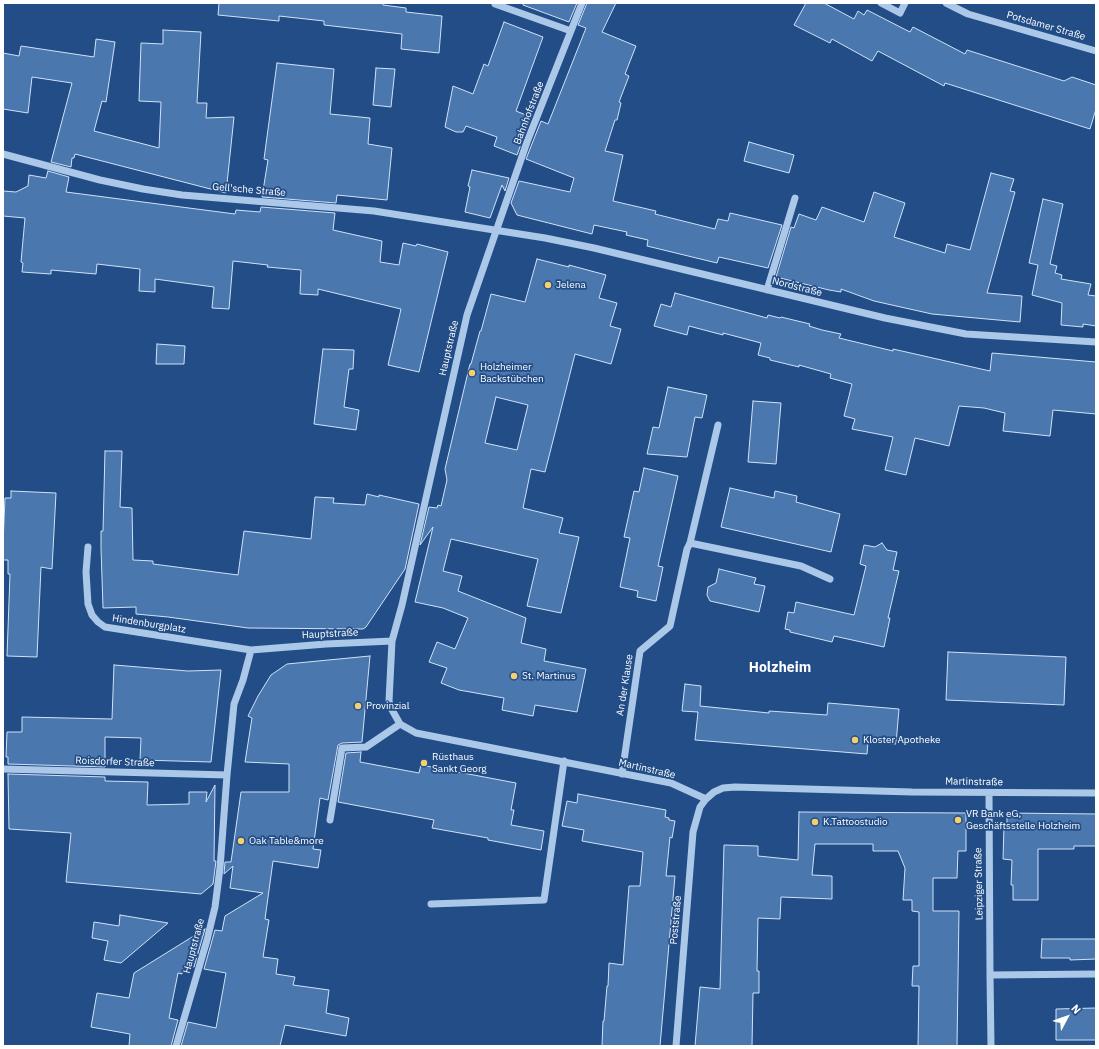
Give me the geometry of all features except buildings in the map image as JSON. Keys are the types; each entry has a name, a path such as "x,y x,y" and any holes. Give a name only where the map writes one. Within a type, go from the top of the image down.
{"street":[{"name":"Bahnhofstraße","path":"497,231 528,142 582,3"},
{"path":"881,3 900,13 905,3"},
{"name":"Potsdamer Straße","path":"946,3 968,14 1096,51"},
{"path":"495,4 571,31"},
{"name":"Gell'sche Straße","path":"3,154 100,180 142,189 182,195 374,211 497,231"},
{"path":"766,290 794,198"},
{"name":"Nordstraße","path":"497,231 546,238 594,248 885,318 966,334 1096,342"},
{"name":"Hauptstraße","path":"176,1046 215,908 220,868 226,775 234,704 243,680 251,650 326,644 392,641 402,605 467,315 497,231"},
{"name":"An der Klause","path":"622,774 640,651 670,626 687,549 690,543 718,425"},
{"path":"690,543 801,566 830,578"},
{"name":"Hindenburgplatz","path":"88,547 86,572 88,604 92,615 105,627 251,650"},
{"path":"330,820 342,748 366,747 400,724 391,708 389,701 392,641"},
{"name":"Martinstraße","path":"400,724 416,733 564,761 671,784 706,799 714,792 723,788 735,787 988,793 1096,793"},
{"path":"431,904 544,900 564,761"},
{"name":"Roisdorfer Straße","path":"3,769 226,775"},
{"name":"Leipziger Straße","path":"988,793 991,1046"},
{"name":"Poststraße","path":"676,1046 693,832 700,807 706,799"},
{"path":"990,975 1096,974"}],"place":[{"name":"Jelena","path":"548,285"},
{"name":"Holzheimer Backstübchen","path":"472,373"},
{"name":"St. Martinus","path":"514,676"},
{"name":"Provinzial","path":"358,706"},
{"name":"Kloster Apotheke","path":"855,740"},
{"name":"Rüsthaus Sankt Georg","path":"424,763"},
{"name":"VR Bank eG, Geschäftsstelle Holzheim","path":"958,820"},
{"name":"K.Tattoostudio","path":"815,822"},
{"name":"Oak Table&more","path":"241,841"}],"district":[{"name":"Holzheim","path":"780,668"}]}
